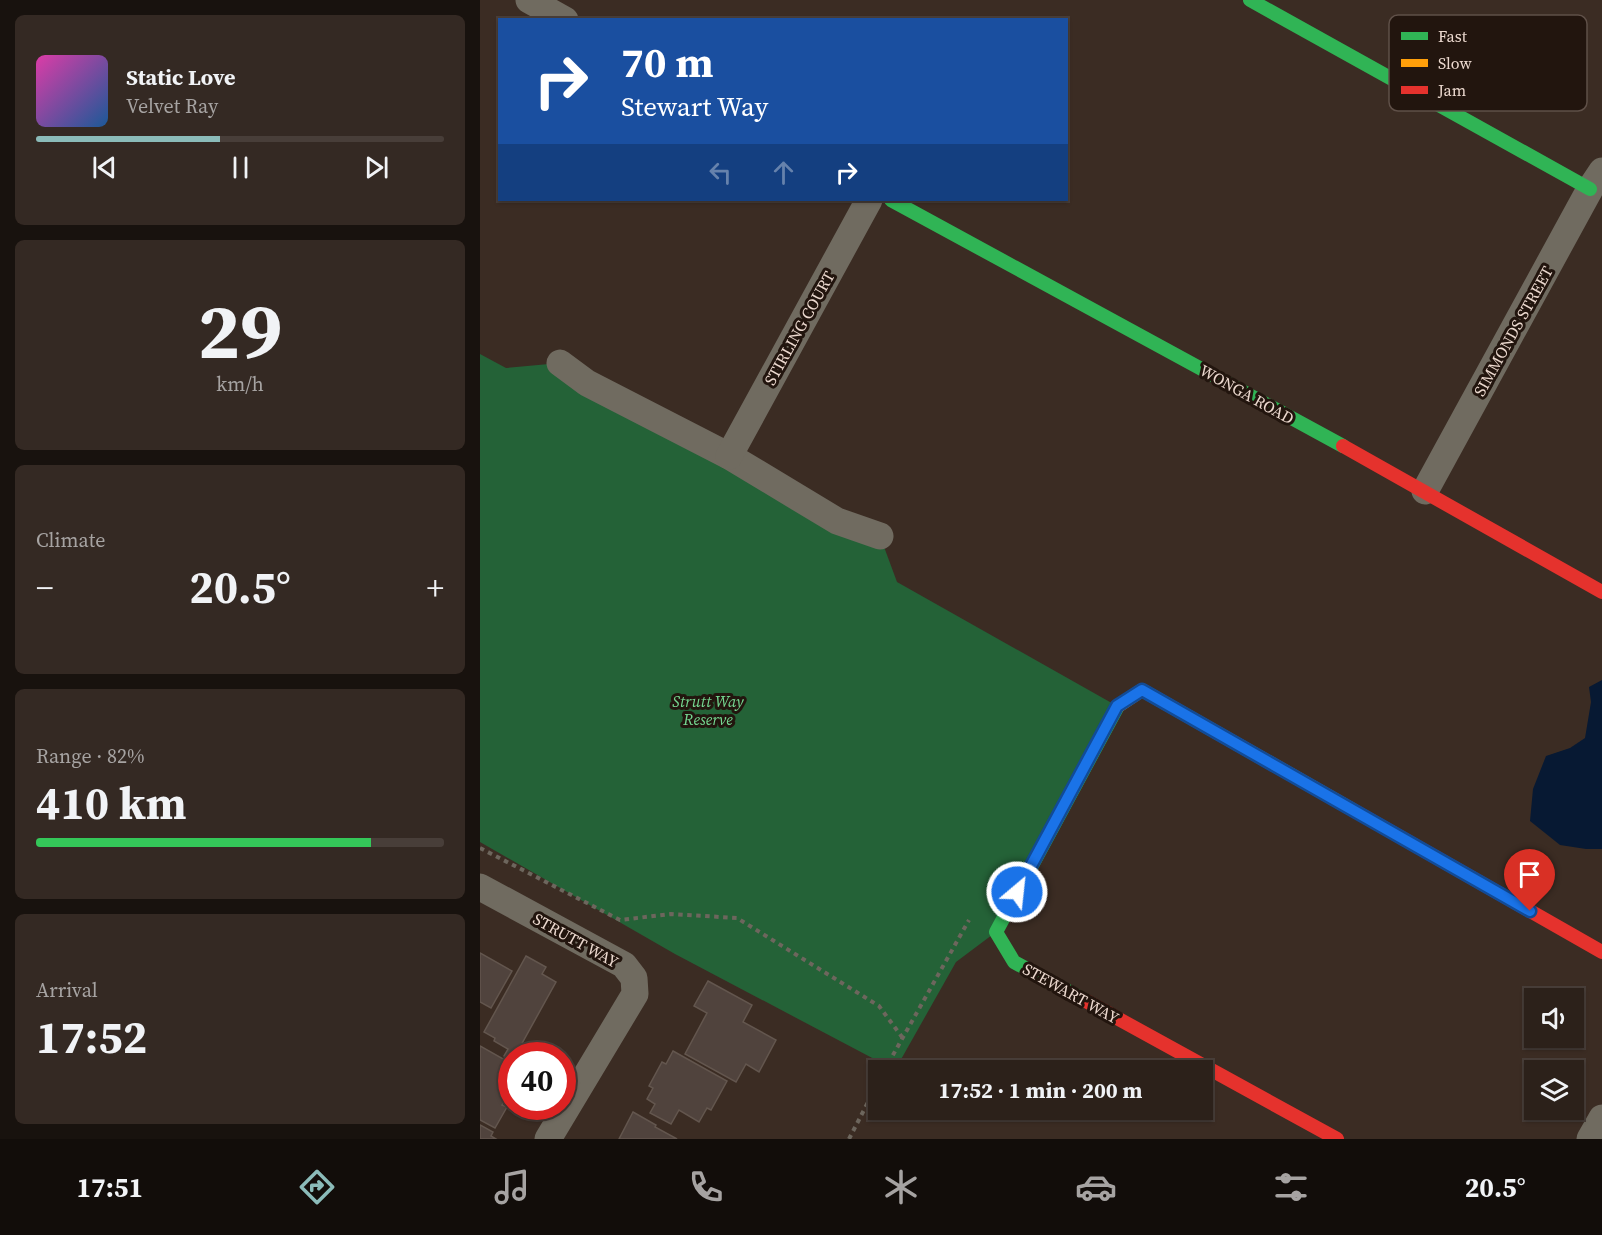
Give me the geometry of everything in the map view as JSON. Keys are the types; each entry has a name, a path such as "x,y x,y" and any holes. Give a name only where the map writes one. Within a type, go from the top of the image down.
{"street":[{"path":"530,0 562,18"},
{"path":"1250,0 1389,72"},
{"path":"1463,111 1596,180"},
{"name":"SIMMONDS STREET","path":"1425,491 1596,180"},
{"name":"STIRLING COURT","path":"729,456 868,201"},
{"name":"WONGA ROAD","path":"893,201 1425,491 1602,592"},
{"path":"560,363 587,383 729,456 837,521 880,536"},
{"name":"STEWART WAY","path":"1337,1139 1014,962 996,932 1117,706 1142,690 1602,952"},
{"name":"STRUTT WAY","path":"480,887 624,965 634,978 635,994 548,1139"},
{"path":"1590,1139 1602,1118"}],"path":[{"path":"480,848 620,920 671,914 737,918 879,1006 902,1037"},
{"path":"890,1060 970,918 1006,913"},
{"path":"849,1139 868,1102"}],"green space":[{"name":"Strutt Way Reserve","path":"480,354 506,368 560,363 880,536 897,582 1117,706 996,932 956,962 901,1060 876,1060 675,954 480,842"}],"water":[{"path":"1602,680 1602,849 1560,845 1530,821 1533,789 1546,756 1570,748 1585,738 1591,702 1589,687"}],"building":[{"path":"480,953 512,971 491,1008 480,1002"},
{"path":"526,956 546,967 542,974 556,982 523,1042 498,1043 494,1041 495,1038 484,1032"},
{"path":"708,981 752,1005 743,1022 776,1040 759,1072 746,1064 736,1082 685,1054 707,1013 694,1006"},
{"path":"480,1046 498,1056 500,1120 495,1128 480,1120"},
{"path":"673,1051 727,1081 711,1110 707,1108 699,1122 679,1110 671,1124 650,1113 655,1104 647,1099 653,1088 649,1086 662,1062 666,1064"},
{"path":"633,1112 656,1125 655,1127 677,1139 619,1139"},
{"path":"480,1125 493,1132 491,1136 496,1139 480,1139"}],"traffic: fast":[{"path":"1250,0 1389,77"},
{"path":"1450,111 1590,189"},
{"path":"893,201 1343,446"},
{"path":"1086,1001 1014,962 996,932 1118,706"}],"traffic: slow":[{"path":"1118,706 1142,690 1353,810"}],"traffic: jam":[{"path":"1343,446 1602,592"},
{"path":"1353,810 1602,952"},
{"path":"1086,1001 1337,1139"}],"route":[{"path":"1017,892 1117,706 1142,690 1530,911"}]}
